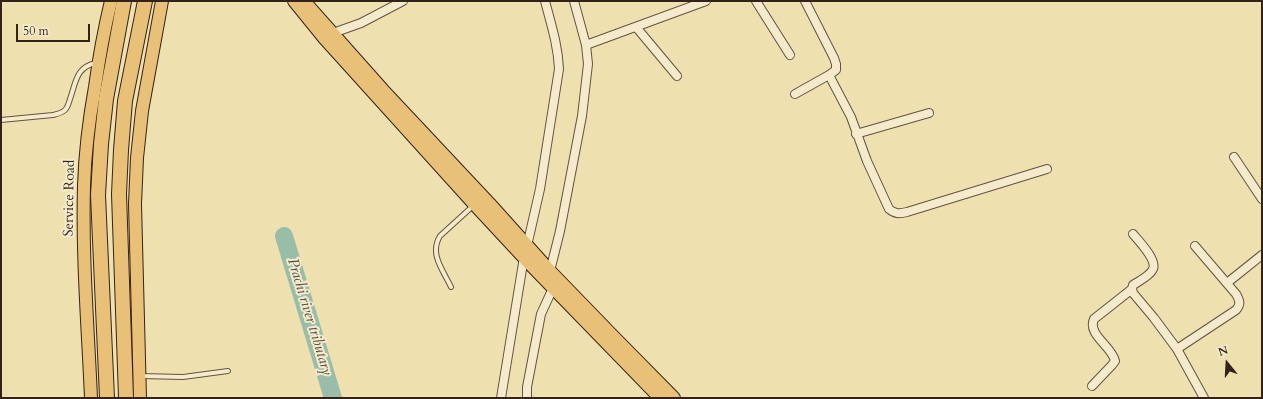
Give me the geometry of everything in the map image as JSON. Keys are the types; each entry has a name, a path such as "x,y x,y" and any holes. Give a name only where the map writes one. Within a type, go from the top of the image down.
{"highway":[{"path":"107,398 98,195 101,144 106,99 124,1"},
{"path":"126,398 119,194 121,150 126,101 144,1"}],"main road":[{"name":"Service Road","path":"91,398 84,247 84,185 90,114 103,33 111,1"},
{"path":"140,398 135,204 137,158 142,111 162,1"},
{"path":"294,1 324,38 474,204 526,253 660,398"},
{"path":"304,1 383,90 490,204 526,253"},
{"path":"548,276 612,336 674,398"}],"street":[{"path":"333,33 361,23 403,1"},
{"path":"501,398 526,253 540,189 559,69 559,54 545,1"},
{"path":"527,398 527,387 548,276 560,231 582,116 588,64 586,45 574,1"},
{"path":"586,45 706,1"},
{"path":"756,1 790,55"},
{"path":"795,94 836,70 836,64 805,1"},
{"path":"636,27 677,76"},
{"path":"829,75 851,117 867,161 893,213 900,214 1047,169"},
{"path":"856,134 929,113"},
{"path":"1234,157 1262,199"},
{"path":"1092,386 1114,361 1112,353 1095,332 1092,323 1094,319 1132,289 1133,285 1150,273 1153,268 1154,263 1152,258 1133,234"},
{"path":"1177,349 1236,310 1239,306 1240,300 1236,294 1195,246"},
{"path":"1227,283 1262,255"},
{"path":"1132,289 1133,293 1177,349 1204,398"}],"lane":[{"path":"1,120 60,113 65,110 69,104 81,70 86,66 99,62"},
{"path":"451,287 436,257 436,242 440,236 474,204"},
{"path":"140,376 183,377 228,371"}],"waterway":[{"name":"Prachi river tributary","path":"284,236 333,398"}]}
